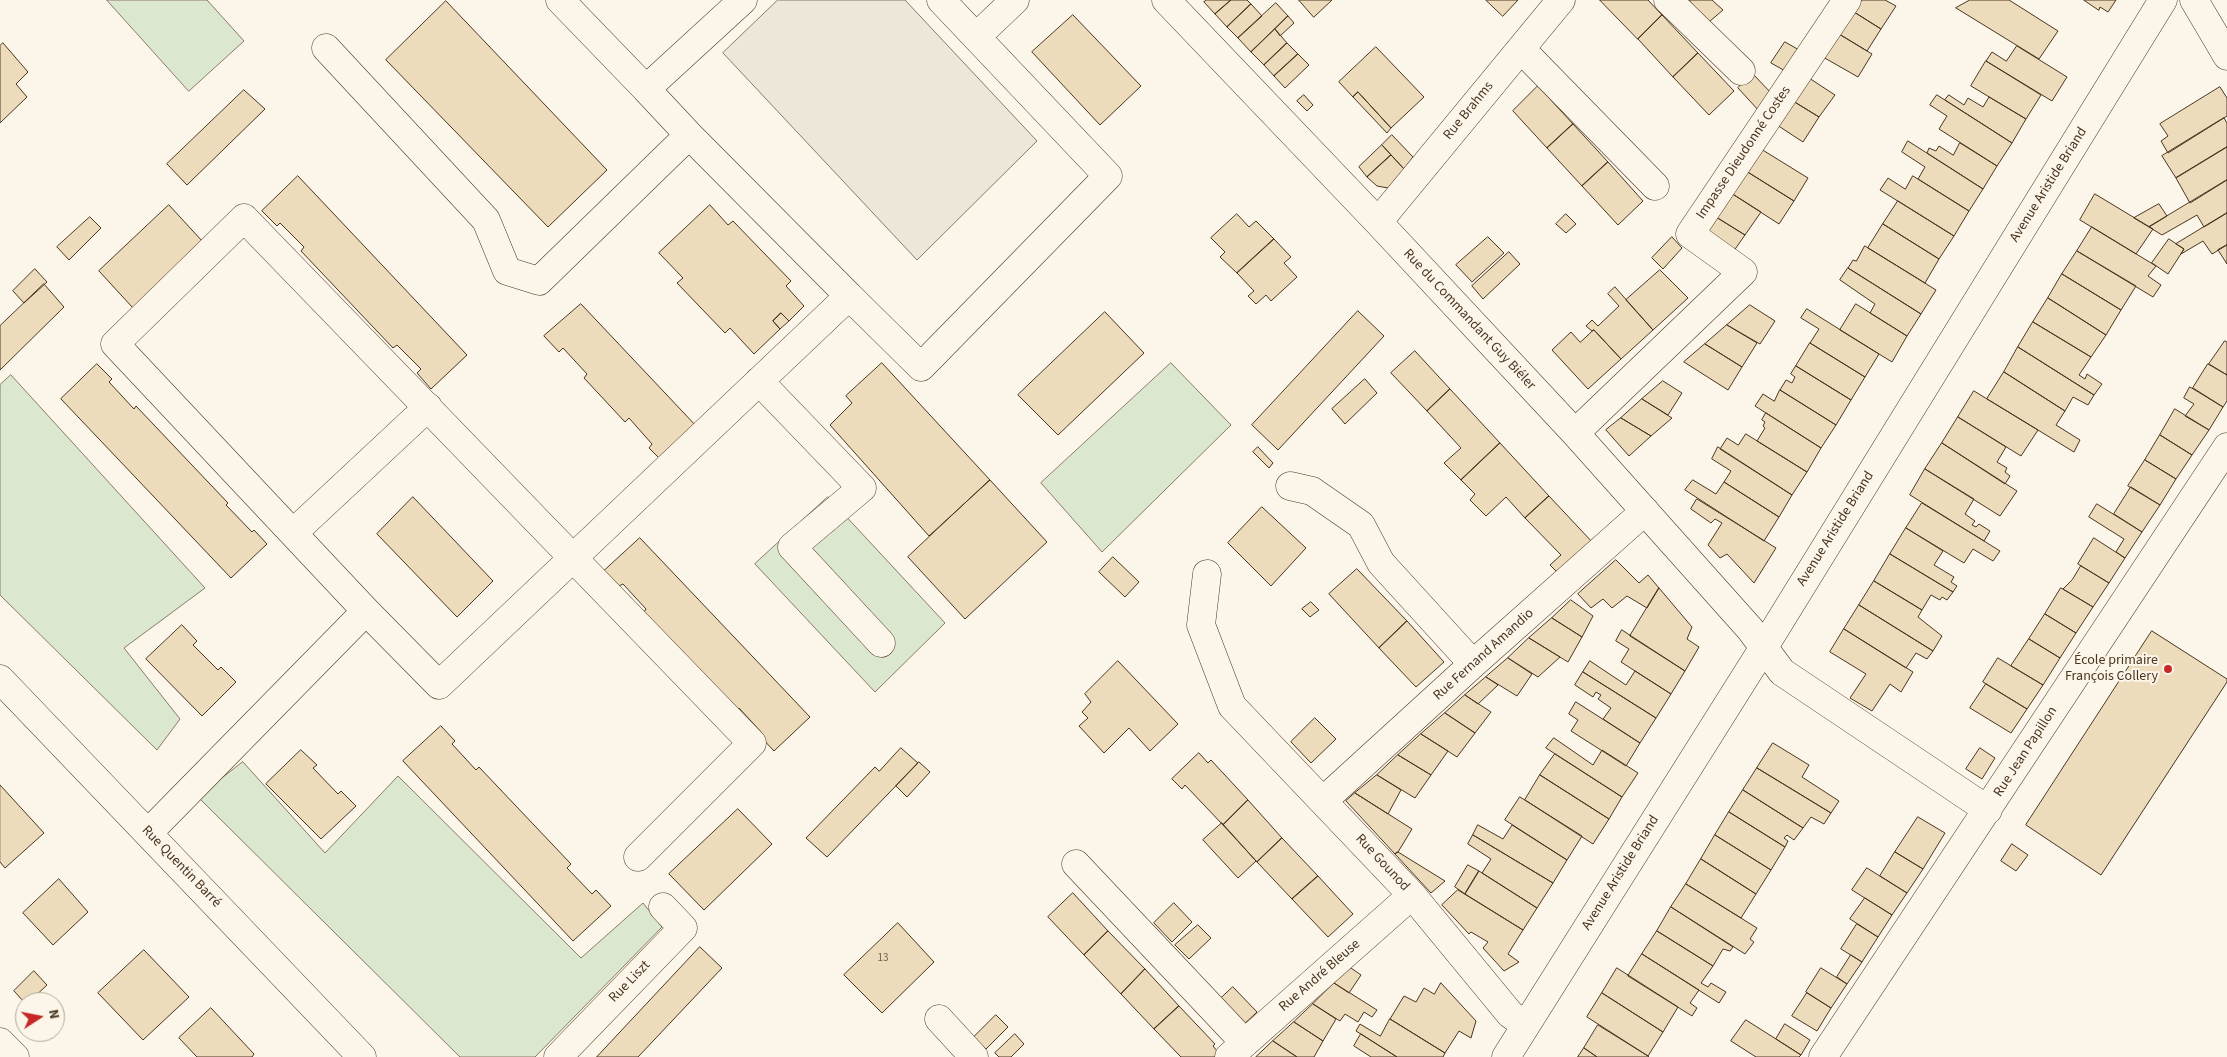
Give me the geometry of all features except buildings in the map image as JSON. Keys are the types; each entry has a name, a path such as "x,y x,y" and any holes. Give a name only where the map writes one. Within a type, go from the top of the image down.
{"street":[{"path":"560,0 689,135 921,366 1108,176 941,0"},
{"path":"646,89 743,0"},
{"path":"976,37 1015,0"},
{"name":"Rue du Commandant Guy Biéler","path":"1166,0 1378,222 1575,433 1750,629 1782,672 1988,810"},
{"name":"Rue Brahms","path":"1378,222 1561,0"},
{"path":"1668,0 1741,72"},
{"name":"Impasse Dieudonné Costes","path":"1575,433 1743,272 1690,234 1847,0"},
{"name":"Avenue Aristide Briand","path":"1506,1057 1764,647 2163,0"},
{"path":"2194,0 2227,56"},
{"path":"326,48 486,220 507,271 539,281 689,135"},
{"path":"1520,48 1655,186"},
{"path":"638,857 752,743 574,557 244,218 115,344 439,685 574,557 759,381 849,296"},
{"path":"759,381 862,488 792,547 881,643"},
{"path":"293,533 428,407"},
{"name":"Rue Jean Papillon","path":"1823,1057 2227,447"},
{"path":"1290,486 1312,491 1361,525 1381,563 1473,664"},
{"name":"Rue Fernand Amandio","path":"1324,800 1645,511"},
{"name":"Rue Gounod","path":"1207,574 1201,625 1232,706 1324,800 1412,895 1510,1014 1525,1025"},
{"path":"149,832 366,610"},
{"name":"Rue Quentin Barré","path":"0,678 362,1057"},
{"path":"1076,864 1237,1050"},
{"name":"Rue André Bleuse","path":"1237,1050 1412,895"},
{"name":"Rue Liszt","path":"558,1057 682,928 663,907"},
{"path":"939,1019 974,1057"},
{"path":"0,1042 15,1057"}],"green space":[{"path":"107,0 207,0 244,41 189,91"},
{"path":"1171,363 1231,425 1102,552 1041,483"},
{"path":"11,375 205,588 124,648 180,719 157,750 0,595 0,385"},
{"path":"828,497 945,623 875,692 755,564"},
{"path":"243,762 325,853 398,776 581,958 643,903 662,927 535,1057 460,1057 198,797"}],"shaded area":[{"path":"778,0 905,0 1037,141 917,260 723,53"}],"place":[{"name":"École primaire François Collery","path":"2168,669"}]}
